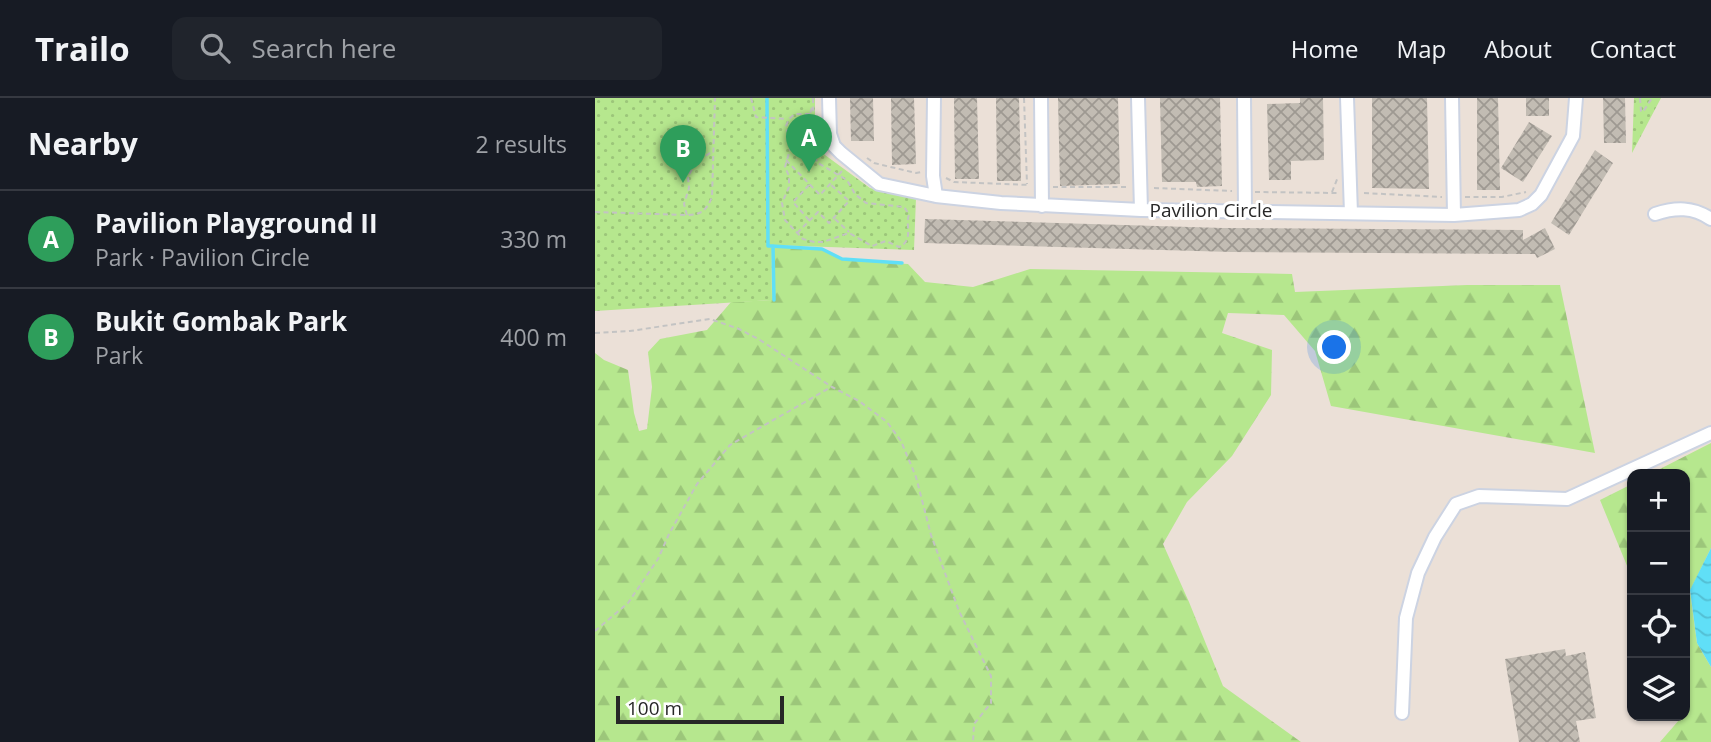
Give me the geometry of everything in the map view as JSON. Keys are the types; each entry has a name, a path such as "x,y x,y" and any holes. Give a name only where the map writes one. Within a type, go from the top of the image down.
{"street":[{"name":"Pavilion Circle","path":"829,98 830,134 841,153 879,184 936,196 1042,206 1141,210 1454,215 1519,210 1532,204 1541,195 1573,136 1576,98"},
{"path":"934,98 933,176 936,196"},
{"path":"1041,98 1042,206"},
{"path":"1138,98 1141,210"},
{"path":"1244,98 1245,210"},
{"path":"1347,98 1351,213"},
{"path":"1452,98 1454,215"},
{"path":"1655,214 1673,208 1699,211 1711,219"},
{"path":"1402,713 1406,618 1418,573 1435,537 1456,505 1479,496 1567,499 1711,433"}],"path":[{"path":"595,212 697,215 708,207 712,197 715,98"},
{"path":"751,98 756,117 789,120"},
{"path":"1024,98 1027,185"},
{"path":"1640,98 1643,112 1652,98"},
{"path":"813,104 810,114 813,128 810,146 812,155 820,166 840,174 851,183 855,194 872,205 904,207 909,214 906,224 909,238 899,247 885,241 872,246 849,233 834,218"},
{"path":"810,114 795,114 786,126 791,146 786,160 789,187 782,211 785,220 803,239 823,242 849,233"},
{"path":"687,215 684,204 691,171 703,156 714,151"},
{"path":"863,155 874,163 944,176 961,183 1454,197 1502,197 1527,192"},
{"path":"786,160 820,195 845,168"},
{"path":"809,184 793,202 810,220"},
{"path":"830,184 849,201"},
{"path":"797,233 818,212 829,223 855,194"},
{"path":"595,333 630,331 710,319 750,334 832,387 859,401 887,422 901,441 916,477 931,535 959,611 991,676 991,703 974,724 973,742"},
{"path":"595,631 628,603 658,559 697,484 730,446 832,387"}],"green space":[{"path":"595,98 815,98 815,136 825,155 870,188 916,198 914,250 771,245 772,300 595,311"},
{"path":"1634,98 1661,98 1632,153"},
{"path":"771,245 822,250 842,260 908,264 925,282 973,287 1030,269 1292,274 1295,292 1467,285 1560,285 1595,453 1331,406 1315,351 1284,315 1228,313 1222,333 1272,350 1271,395 1232,456 1187,502 1163,544 1223,686 1301,742 595,742 595,353 604,360 628,370 639,431 647,429 652,387 648,352 660,339 707,330 731,302 772,300"},
{"path":"1711,443 1711,548 1690,591 1690,469 1660,469"},
{"path":"1627,486 1627,566 1600,500"},
{"path":"1690,591 1697,643 1711,667 1711,742 1660,742 1678,721 1690,721"}],"water":[{"path":"1711,548 1711,667 1697,643 1690,590"}],"building":[{"path":"850,98 873,98 874,141 851,141"},
{"path":"891,98 914,98 916,164 892,165"},
{"path":"954,98 977,98 979,179 955,179"},
{"path":"996,98 1019,98 1021,181 997,181"},
{"path":"1058,98 1118,98 1120,184 1060,186"},
{"path":"1160,98 1220,98 1222,186 1197,187 1196,182 1162,182"},
{"path":"1300,98 1323,98 1324,160 1291,161 1291,180 1269,180 1267,104 1300,103"},
{"path":"1372,98 1427,98 1429,189 1372,188"},
{"path":"1477,98 1498,98 1500,190 1477,190"},
{"path":"1526,98 1549,98 1549,116 1526,116"},
{"path":"1603,98 1625,98 1626,143 1604,143"},
{"path":"1529,122 1552,136 1523,182 1501,168"},
{"path":"1595,150 1613,163 1569,235 1551,223"},
{"path":"925,219 1223,228 1523,230 1523,240 1545,228 1555,249 1537,258 1535,254 1231,252 924,243"},
{"path":"1565,649 1566,656 1585,652 1596,718 1576,721 1580,742 1519,742 1505,659"}],"waterway":[{"path":"767,98 768,246 771,246"},
{"path":"771,246 822,249 842,259 902,263"},
{"path":"773,246 774,300"}],"place":[{"name":"Pavilion Playground II","path":"809,172"},
{"name":"Bukit Gombak Park","path":"683,183"}]}
